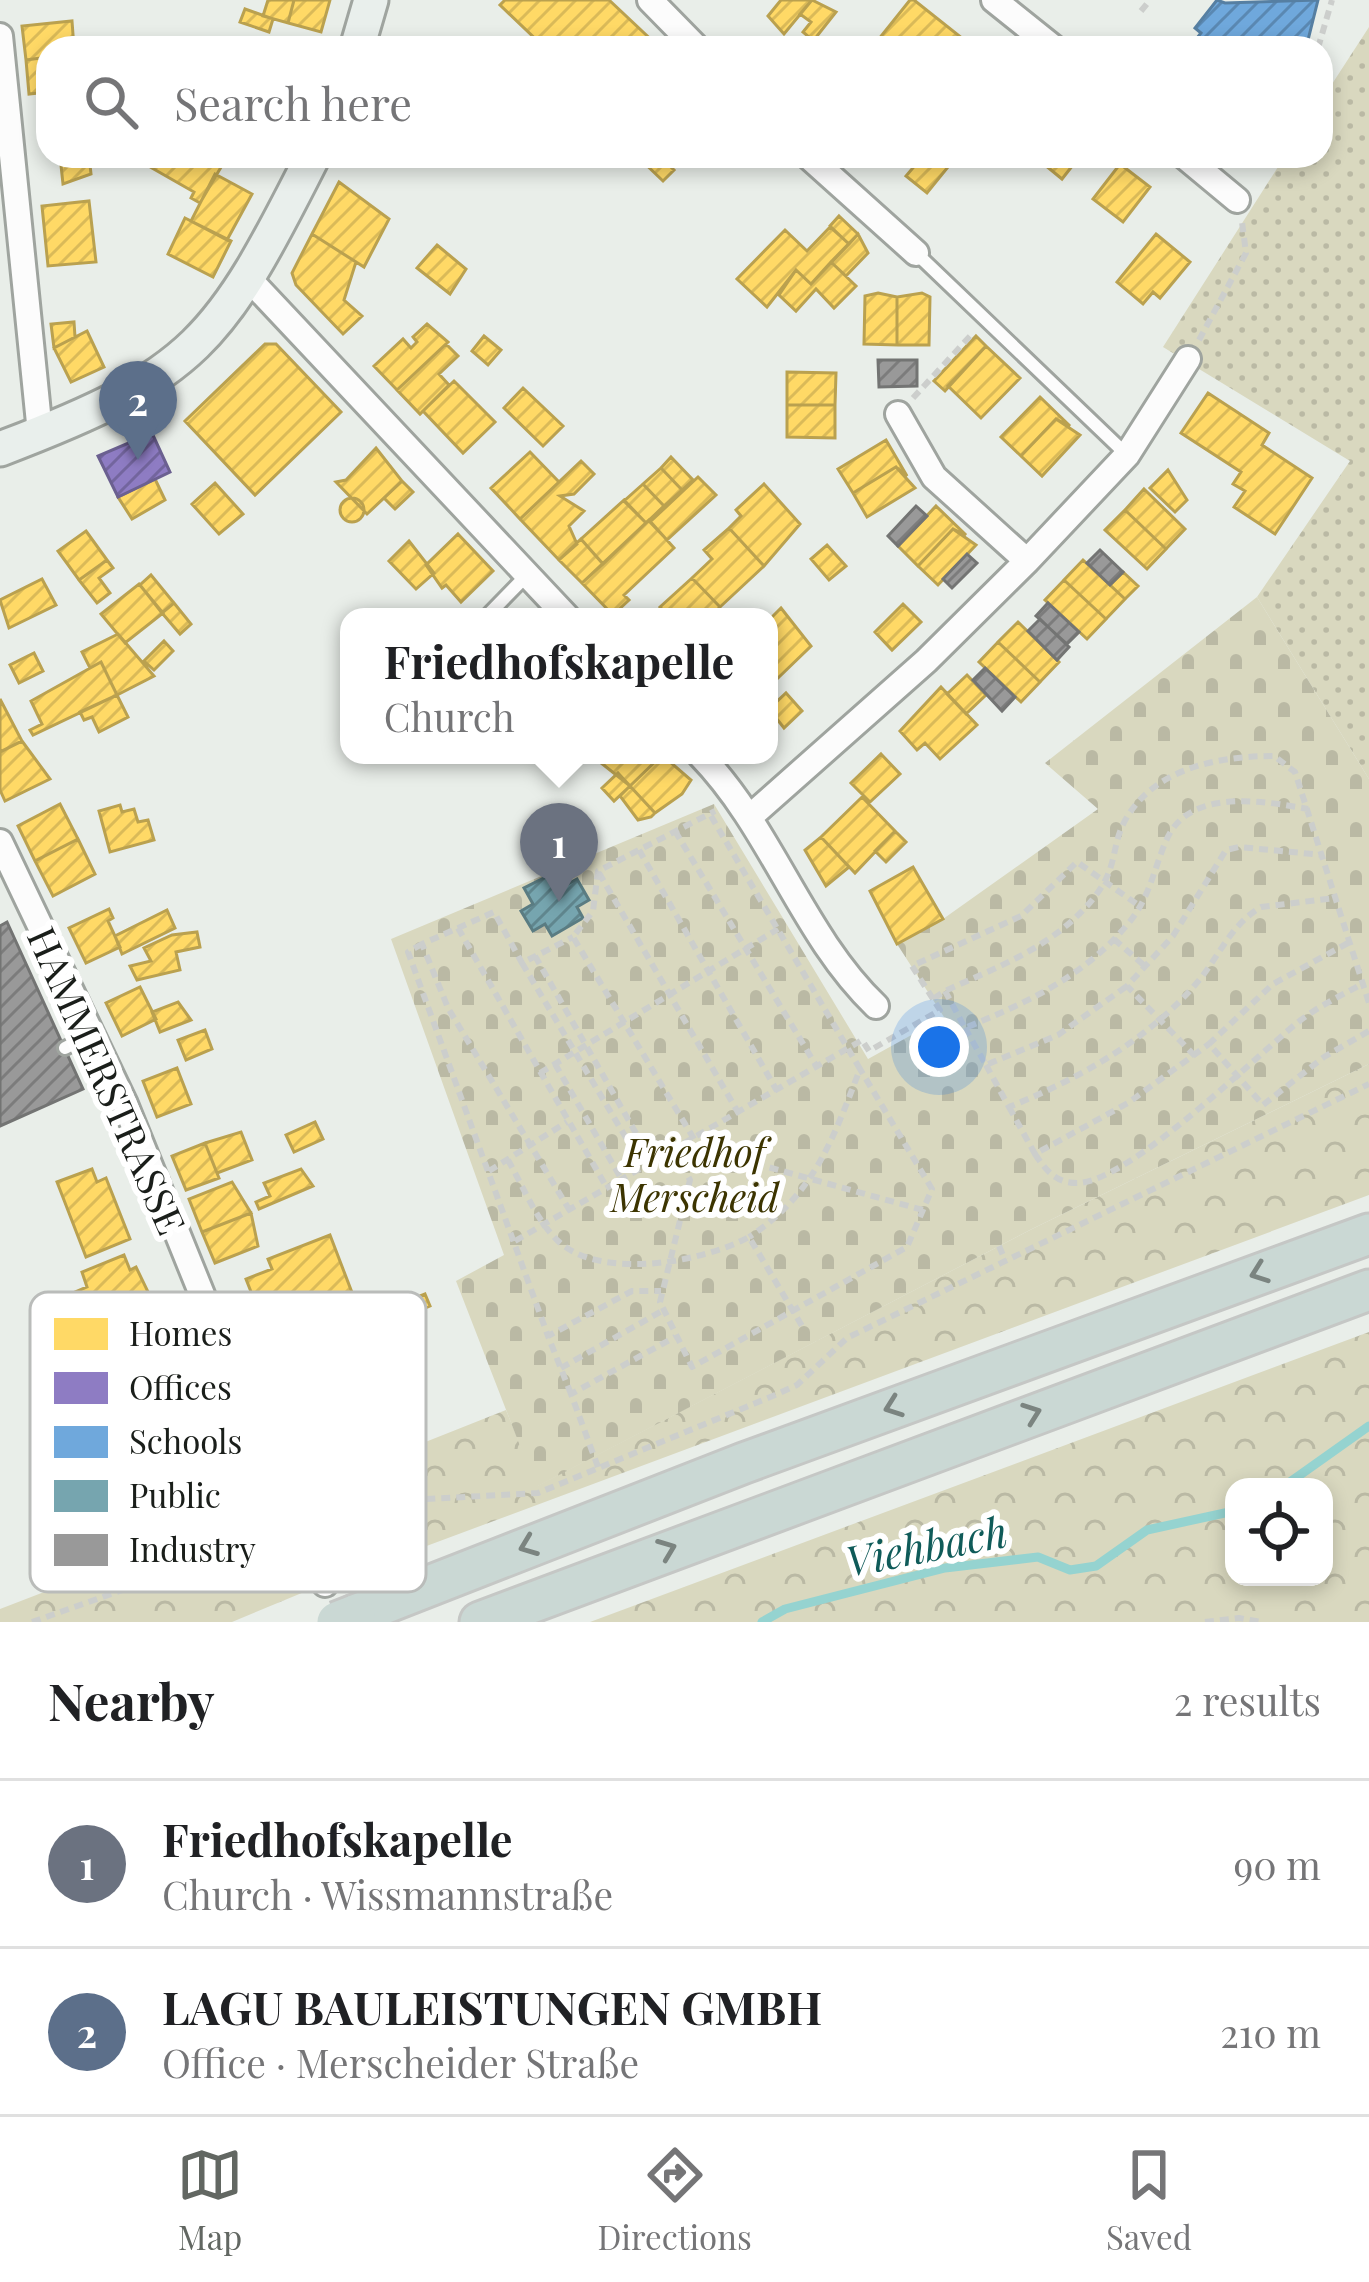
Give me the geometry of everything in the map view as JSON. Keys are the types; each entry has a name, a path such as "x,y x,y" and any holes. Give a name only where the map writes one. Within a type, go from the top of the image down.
{"highway":[{"path":"426,1587 744,1462 1369,1234"},
{"path":"480,1622 1369,1290"},
{"path":"346,1618 412,1592"}],"main road":[{"path":"360,36 371,0"},
{"path":"0,448 161,377 216,327 249,279 307,168"}],"street":[{"path":"650,0 686,36"},
{"path":"994,0 1039,36"},
{"path":"0,36 40,433"},
{"path":"821,168 916,253"},
{"path":"1198,168 1237,200"},
{"path":"249,279 558,608"},
{"path":"745,807 926,661 1027,561 1127,455 1188,359"},
{"path":"898,414 934,477 1027,561"},
{"path":"708,764 745,807 848,979 876,1006"},
{"name":"HAMMERSTRASSE","path":"0,842 93,1034 200,1292"}],"lane":[{"path":"916,253 1127,455"},
{"path":"495,608 526,575"},
{"path":"65,1048 93,1034"}],"path":[{"path":"1142,10 1150,0"},
{"path":"1322,36 1332,0"},
{"path":"1188,359 1246,253 1237,200"},
{"path":"898,414 985,320"},
{"path":"933,999 1036,949 1068,926 1107,882 1125,819 1150,790 1181,771 1239,757 1274,756 1295,772 1369,1003"},
{"path":"965,1028 1050,991 1114,939 1141,907 1167,838 1191,817 1249,798 1308,809"},
{"path":"598,871 710,814 745,807"},
{"path":"674,1151 690,1180 662,1292 664,1310 692,1367 908,1247 932,1189 710,814"},
{"path":"675,831 817,1067"},
{"path":"986,1065 1058,1035 1127,986 1147,968 1226,850 1239,847 1323,855"},
{"path":"639,850 777,1091"},
{"path":"514,1241 862,1040 869,1051 940,1010 912,966 1021,916 1077,862 1141,907"},
{"path":"522,963 573,937 593,911 598,871"},
{"path":"598,871 739,1114"},
{"path":"1009,1107 1082,1074 1159,1020 1196,984 1237,923 1251,913 1272,905 1335,898"},
{"path":"598,1467 408,952 494,912 644,1168"},
{"path":"458,928 607,1188"},
{"path":"540,1073 778,929"},
{"path":"573,937 694,1139"},
{"path":"1114,939 1147,968"},
{"path":"1035,1154 1128,1103 1195,1056 1273,984 1348,943"},
{"path":"422,944 448,1008 570,1210"},
{"path":"535,956 653,1162"},
{"path":"945,991 1035,1154 1047,1172 1063,1181 1092,1180 1192,1115 1301,1019 1362,984"},
{"path":"1127,986 1195,1056"},
{"path":"1209,1044 1263,1105 1324,1057 1369,1031"},
{"path":"555,1064 622,1181"},
{"path":"508,1160 545,1225 559,1241 579,1252 666,1265 705,1258 781,1214 814,1179 860,1069"},
{"path":"426,1499 538,1492 797,1385 847,1338 1369,1084"},
{"path":"489,1172 568,1121"},
{"path":"711,1129 728,1156 923,1210"},
{"path":"748,1237 802,1326"},
{"path":"999,1246 1005,1260"},
{"path":"548,1336 632,1291 662,1292"},
{"path":"561,1368 664,1310"},
{"path":"571,1394 675,1337"},
{"path":"32,1622 115,1592"},
{"path":"1205,1622 1239,1618 1261,1622"}],"green space":[{"path":"1369,27 1369,779 1257,597 1350,461 1163,347 1277,168 1333,168 1333,82"},
{"name":"Friedhof Merscheid","path":"1257,597 1369,779 1369,1064 1032,1229 536,1487 456,1281 504,1255 391,939 714,804 868,1059 944,1017 897,944 943,919 1098,809 1045,763"},
{"path":"1369,1064 1369,1195 426,1546 426,1442 506,1410 537,1486 1032,1229"},
{"path":"1369,1332 1369,1622 590,1622"},
{"path":"44,1592 304,1592 232,1622 0,1622 0,1609"}],"building: Homes":[{"path":"268,0 294,0 288,23 263,16"},
{"path":"294,0 330,0 321,32 288,23"},
{"path":"505,0 609,0 647,36 532,36 500,5"},
{"path":"781,0 812,0 784,34 768,16"},
{"path":"812,0 836,12 817,36 803,32 811,22 800,14"},
{"path":"914,0 959,36 881,36"},
{"path":"245,9 273,19 269,32 240,22"},
{"path":"72,21 73,36 36,36 36,59 26,60 22,26"},
{"path":"36,59 36,93 29,94 26,60"},
{"path":"61,168 90,168 91,174 63,184"},
{"path":"152,168 220,168 200,203 191,198 194,192"},
{"path":"649,168 674,170 663,181"},
{"path":"913,168 947,168 927,193 906,176"},
{"path":"1049,168 1071,168 1062,179"},
{"path":"1117,168 1125,168 1150,187 1123,222 1093,199"},
{"path":"215,174 252,194 227,240 191,221"},
{"path":"339,182 389,219 364,267 312,234"},
{"path":"89,201 96,262 48,266 42,206"},
{"path":"839,216 858,234 849,244 830,226"},
{"path":"185,218 231,241 213,277 168,254"},
{"path":"830,227 849,244 811,284 796,270 767,307 737,279 785,230 807,251"},
{"path":"312,234 356,262 344,300 362,316 343,334 296,285 292,273"},
{"path":"858,234 868,253 846,276 831,262"},
{"path":"1156,234 1190,262 1160,298 1153,292 1143,304 1117,282"},
{"path":"437,245 466,269 450,294 417,268"},
{"path":"831,262 856,286 834,308 816,289 796,311 779,295 796,270 811,284"},
{"path":"922,293 930,297 929,345 897,345 897,297"},
{"path":"865,296 897,297 897,345 864,344"},
{"path":"74,322 75,337 54,348 51,324"},
{"path":"427,324 448,342 397,390 374,366 403,339 411,348 417,342 413,337"},
{"path":"87,331 104,367 71,382 54,348"},
{"path":"484,336 501,350 488,365 472,351"},
{"path":"976,336 986,346 945,391 934,381"},
{"path":"265,344 276,344 341,412 255,495 185,421"},
{"path":"446,344 458,356 439,374 449,385 420,414 397,390"},
{"path":"986,346 1020,378 981,418 948,386"},
{"path":"787,372 836,373 835,405 787,405"},
{"path":"454,381 495,422 463,453 423,411"},
{"path":"523,388 563,426 543,446 504,408"},
{"path":"1208,393 1269,433 1262,445 1312,478 1275,534 1234,507 1245,491 1233,484 1241,472 1181,433"},
{"path":"1040,397 1070,426 1056,419 1021,456 1001,437"},
{"path":"787,405 835,405 835,438 787,437"},
{"path":"1056,419 1080,435 1042,476 1021,456"},
{"path":"886,440 907,476 896,467 853,493 838,469"},
{"path":"376,448 402,481 367,514 336,482 346,480"},
{"path":"530,452 559,482 520,519 491,488"},
{"path":"671,457 693,480 682,490 661,468"},
{"path":"581,461 594,474 574,494 560,496 584,511 569,526 577,544 559,560 520,519"},
{"path":"896,467 915,488 867,517 853,493"},
{"path":"661,468 682,490 664,506 643,484"},
{"path":"1168,470 1187,500 1175,512 1150,488"},
{"path":"698,477 716,495 667,540 650,522"},
{"path":"155,479 165,500 132,519 118,497"},
{"path":"402,481 413,492 395,509 384,498"},
{"path":"215,483 243,514 219,534 192,504"},
{"path":"643,484 664,506 646,523 624,501"},
{"path":"764,484 800,524 764,566 729,528 741,516 736,510"},
{"path":"1144,489 1185,529 1166,549 1125,510"},
{"path":"352,498 364,510 352,522 340,510"},
{"path":"624,500 646,523 603,564 581,539"},
{"path":"936,506 966,535 953,529 918,566 898,546"},
{"path":"1125,510 1166,549 1147,569 1105,530"},
{"path":"649,520 674,548 624,595 629,600 620,608 606,608 582,583"},
{"path":"729,528 764,566 720,607 692,578 712,559 704,550"},
{"path":"953,529 976,545 938,585 918,566"},
{"path":"86,531 107,560 79,580 58,551"},
{"path":"458,534 493,571 461,602 446,585 442,588 426,565"},
{"path":"581,539 603,564 582,583 559,560"},
{"path":"409,541 434,573 416,589 389,561"},
{"path":"827,545 846,566 829,580 811,559"},
{"path":"107,560 113,568 99,578 110,593 97,603 79,580"},
{"path":"1083,560 1125,599 1106,619 1064,580"},
{"path":"1123,572 1138,586 1125,599 1110,585"},
{"path":"151,575 174,603 162,613 140,585"},
{"path":"692,578 720,607 661,608"},
{"path":"42,579 56,605 9,628 0,600"},
{"path":"1064,580 1106,619 1087,639 1045,600"},
{"path":"139,584 163,613 125,643 101,614"},
{"path":"174,603 191,624 180,634 162,613"},
{"path":"903,604 921,622 892,650 875,632"},
{"path":"781,608 811,646 778,678"},
{"path":"1018,622 1059,662 1040,682 998,642"},
{"path":"118,634 154,676 117,695 101,662 90,668 82,652"},
{"path":"164,641 173,651 154,670 144,661"},
{"path":"998,642 1040,682 1021,702 979,662"},
{"path":"34,653 43,671 19,683 10,665"},
{"path":"101,662 117,695 33,735 30,730 42,724 31,701"},
{"path":"967,675 986,695 966,714 947,694"},
{"path":"941,687 977,725 940,759 925,743 917,750 900,731"},
{"path":"786,693 802,711 784,728 778,720 778,701"},
{"path":"117,695 128,717 99,732 92,717 84,720 80,712"},
{"path":"0,699 22,741 0,752"},
{"path":"22,741 50,779 5,801 0,790 0,752"},
{"path":"881,754 900,774 870,802 851,783"},
{"path":"546,764 569,764 558,777"},
{"path":"602,764 653,764 630,786"},
{"path":"653,764 672,764 691,780 682,794 655,813 630,786"},
{"path":"618,773 630,786 614,801 602,788"},
{"path":"630,786 655,813 651,817 638,820 620,796"},
{"path":"862,797 895,831 855,873 821,837"},
{"path":"60,804 78,839 35,861 18,826"},
{"path":"120,805 122,812 134,809 138,822 148,820 154,840 110,852 99,811"},
{"path":"895,831 906,842 886,862 875,851"},
{"path":"821,837 849,867 826,886 805,850"},
{"path":"78,839 95,874 53,896 35,861"},
{"path":"913,867 943,919 897,944 870,891"},
{"path":"109,909 113,918 108,921 120,947 86,963 69,928"},
{"path":"167,910 175,928 122,954 115,936"},
{"path":"197,932 200,947 176,952 180,970 137,980 130,966 151,961 144,948 172,935"},
{"path":"140,987 156,1019 122,1036 106,1003"},
{"path":"178,1002 191,1020 160,1032 152,1012"},
{"path":"205,1030 212,1049 186,1060 178,1040"},
{"path":"177,1068 191,1104 157,1117 143,1081"},
{"path":"315,1122 323,1139 294,1152 286,1135"},
{"path":"241,1132 252,1160 217,1173 205,1143"},
{"path":"205,1143 219,1178 186,1190 172,1156"},
{"path":"92,1169 97,1182 106,1178 130,1239 86,1257 57,1182"},
{"path":"301,1169 313,1186 259,1209 256,1202 270,1196 264,1183"},
{"path":"232,1182 251,1213 202,1232 189,1199"},
{"path":"251,1213 258,1246 215,1263 202,1232"},
{"path":"330,1235 352,1292 251,1292 246,1279 272,1269 268,1259"},
{"path":"124,1255 148,1292 75,1292 87,1287 82,1272"}],"building: Offices":[{"path":"152,433 170,472 118,497 98,456"}],"building: Schools":[{"path":"1217,0 1318,0 1309,36 1199,36 1195,28"}],"building: Public":[{"path":"558,871 566,885 577,879 589,900 577,907 583,918 552,936 545,924 533,931 521,911 533,904 524,888"}],"building: Industry":[{"path":"878,360 917,360 917,386 879,387"},
{"path":"916,506 927,516 898,546 888,536"},
{"path":"1100,550 1123,572 1110,585 1087,563"},
{"path":"967,554 977,563 952,588 943,579"},
{"path":"1048,603 1079,632 1067,644 1036,616"},
{"path":"1040,619 1069,647 1057,660 1028,631"},
{"path":"985,668 1015,697 1002,711 973,680"},
{"path":"7,922 83,1089 0,1126 0,926"}],"waterway":[{"name":"Viehbach","path":"1296,1478 1369,1426"},
{"name":"Viehbach","path":"762,1622 785,1609 945,1568 1038,1557 1070,1570 1096,1566 1147,1530 1225,1513"}],"place":[{"name":"LAGU BAULEISTUNGEN GMBH","path":"138,460"},
{"name":"Friedhofskapelle","path":"559,902"}]}
